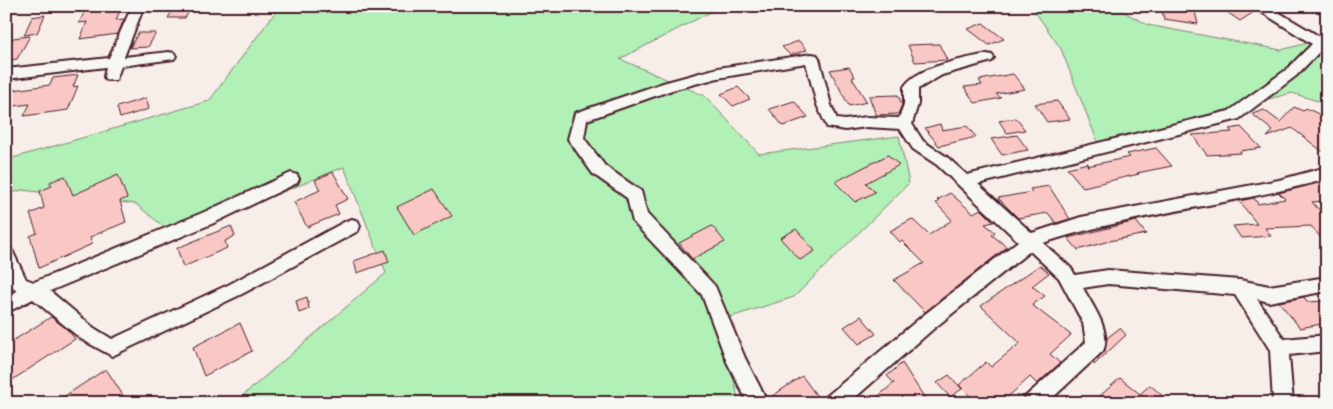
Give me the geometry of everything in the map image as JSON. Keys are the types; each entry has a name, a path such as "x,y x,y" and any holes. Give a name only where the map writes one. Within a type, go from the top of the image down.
{"street":[{"path":"111,77 115,61 138,6"},
{"path":"1263,10 1284,6"},
{"path":"965,182 1234,115 1292,73 1323,45 1263,10"},
{"path":"6,74 169,56"},
{"path":"758,403 737,362 709,291 639,217 635,195 599,170 576,139 580,117 668,86 718,73 812,58 824,104 832,124 844,125 867,122 904,124"},
{"path":"904,124 911,104 911,87 920,79 945,69 987,58"},
{"path":"904,124 918,145 942,161 1065,273 1092,322 1096,345 1033,403"},
{"path":"834,403 926,324 1016,254 1030,240 1081,224 1279,186 1327,173"},
{"path":"6,305 36,290 208,218 291,179"},
{"path":"6,255 20,284 36,290 99,342 112,348 236,289 352,226"},
{"path":"1069,283 1108,277 1240,288 1270,294 1327,284"},
{"path":"1240,288 1279,348 1283,403"},
{"path":"1279,348 1327,344"}],"green space":[{"path":"280,6 615,6 616,9 627,6 722,6 620,59 705,96 759,154 899,136 909,183 794,297 721,320 739,403 234,403 386,273 344,167 175,236 136,204 22,190 6,195 6,160 209,101"},
{"path":"1031,6 1113,6 1148,25 1281,50 1327,38 1327,104 1292,93 1098,143 1061,49"}],"building":[{"path":"122,6 116,20 124,19 118,34 80,39 87,22 79,23 87,7"},
{"path":"175,6 192,6 185,18 168,18"},
{"path":"1218,6 1244,6 1254,12 1240,21"},
{"path":"1161,7 1195,12 1198,24 1164,19"},
{"path":"45,15 37,33 24,35 32,17"},
{"path":"983,23 1004,39 989,45 968,29"},
{"path":"138,33 156,33 148,47 130,48"},
{"path":"30,36 17,59 6,61 6,49 13,38"},
{"path":"799,41 807,50 790,55 782,47"},
{"path":"939,44 947,60 915,62 908,45"},
{"path":"849,67 855,77 852,78 867,102 849,106 830,70"},
{"path":"1013,74 1025,89 996,94 1001,98 975,103 964,87 982,85 979,80"},
{"path":"78,75 73,87 78,86 68,110 24,116 30,104 6,107 6,91 50,85 53,78"},
{"path":"738,87 750,99 733,106 721,94"},
{"path":"898,95 902,105 898,114 876,115 869,96"},
{"path":"146,98 149,109 120,118 117,107"},
{"path":"794,101 808,117 783,126 769,109"},
{"path":"1057,101 1070,119 1047,122 1035,104"},
{"path":"1294,107 1303,111 1306,108 1327,118 1327,155 1292,128 1267,137 1273,131 1252,114 1264,110 1280,122"},
{"path":"1016,118 1025,130 1007,133 999,121"},
{"path":"940,124 942,130 967,126 976,137 939,146 925,128"},
{"path":"1241,127 1261,148 1240,151 1241,153 1207,155 1192,135 1232,132 1229,129"},
{"path":"1017,135 1028,150 1002,155 991,139"},
{"path":"1156,148 1172,166 1083,187 1067,168 1130,157 1127,154"},
{"path":"888,155 899,165 866,183 875,192 855,202 835,182"},
{"path":"333,172 348,199 335,205 339,214 307,227 294,202 320,190 315,180"},
{"path":"118,175 127,198 120,201 126,222 90,237 92,244 39,268 30,236 37,233 30,214 44,208 40,191 52,186 50,182 65,176 73,195"},
{"path":"1322,182 1327,188 1327,201 1312,202 1327,219 1327,245 1311,226 1265,228 1271,236 1241,238 1233,226 1257,224 1239,201 1254,198 1258,204 1285,199 1279,193"},
{"path":"1049,186 1070,219 1056,223 1048,213 1018,218 998,198 1032,192 1030,189"},
{"path":"434,189 452,216 414,235 397,207"},
{"path":"950,193 973,213 981,209 994,222 985,224 995,232 992,235 1007,247 925,312 894,280 924,263 890,231 912,219 929,235 952,220 936,203 939,201 937,200"},
{"path":"1136,221 1146,234 1109,241 1078,250 1068,238"},
{"path":"231,226 235,236 225,241 227,248 183,267 177,248"},
{"path":"712,226 725,242 692,259 679,243"},
{"path":"796,229 815,251 800,260 780,238"},
{"path":"385,250 389,262 357,273 354,261"},
{"path":"1040,265 1049,273 1032,286 1045,296 1032,305 1071,335 1050,354 1060,363 1037,384 1030,377 1001,403 977,403 959,385 986,362 991,367 1020,343 981,306"},
{"path":"307,297 309,309 299,313 296,301"},
{"path":"1304,297 1307,302 1327,301 1327,323 1300,328 1279,302"},
{"path":"861,316 876,334 859,344 844,327"},
{"path":"51,317 68,330 75,339 6,384 6,345"},
{"path":"240,323 252,351 204,376 193,347"},
{"path":"1120,328 1126,335 1094,365 1093,363 1105,351 1107,338"},
{"path":"902,363 928,403 870,403 894,383 887,376"},
{"path":"106,369 128,403 54,403"},
{"path":"949,375 962,389 950,397 937,383"},
{"path":"802,376 822,403 770,403 768,399"},
{"path":"1120,378 1140,394 1150,385 1164,397 1157,403 1107,403 1100,396"}]}
